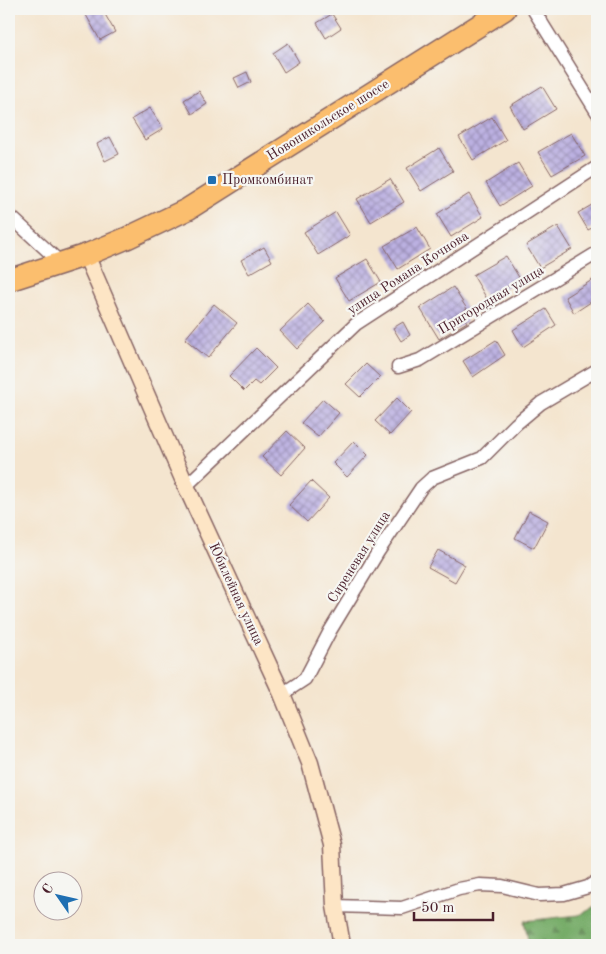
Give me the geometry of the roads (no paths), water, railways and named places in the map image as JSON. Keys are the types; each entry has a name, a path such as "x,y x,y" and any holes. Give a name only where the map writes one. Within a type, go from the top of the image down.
{"highway":[{"name":"Новоникольское шоссе","path":"9,280 86,255 188,209 505,9"}],"street":[{"path":"533,9 597,112"},
{"name":"улица Романа Кочнова","path":"186,486 356,324 597,167"},
{"path":"9,215 62,264"},
{"name":"Пригородная улица","path":"398,366 420,360 597,253"},
{"name":"Юбилейная улица","path":"86,255 186,486 282,694 310,763 332,844 335,906 342,945"},
{"name":"Сиреневая улица","path":"282,694 305,679 344,607 421,488 432,478 482,458 516,424 541,403 597,370"},
{"path":"335,906 402,908 459,889 480,886 502,886 539,895 564,894 588,887 597,881"}],"place":[{"name":"Промкомбинат","path":"212,180"}]}
